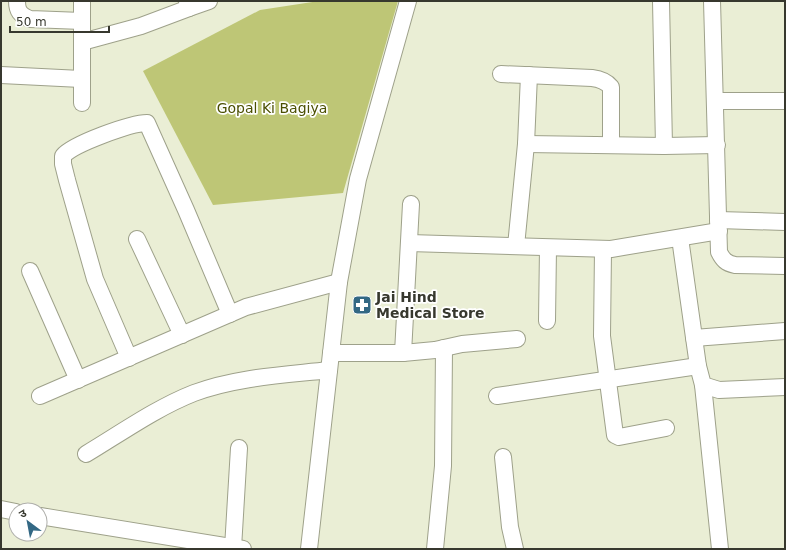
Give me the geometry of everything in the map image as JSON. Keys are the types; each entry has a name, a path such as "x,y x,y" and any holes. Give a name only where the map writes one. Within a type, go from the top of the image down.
{"street":[{"path":"17,1 19,12 22,16 30,19 82,21"},
{"path":"82,1 82,103"},
{"path":"82,42 141,26 188,4 209,1"},
{"path":"309,549 339,282 358,179 408,1"},
{"path":"661,1 664,146"},
{"path":"712,1 720,252 723,259 728,264 785,266"},
{"path":"501,74 599,78 608,83 611,87 611,145"},
{"path":"1,79 1,75 81,79"},
{"path":"516,246 526,144 530,75"},
{"path":"716,101 785,101"},
{"path":"129,358 95,279 67,180 63,164 63,156 72,148 124,128 147,123 230,314"},
{"path":"526,144 664,146 717,145"},
{"path":"403,353 411,204"},
{"path":"409,243 603,250 680,238 718,226 785,222"},
{"path":"680,238 698,366 703,385 720,549"},
{"path":"137,239 182,334"},
{"path":"547,321 548,248"},
{"path":"603,250 601,323 615,435 619,437 666,428"},
{"path":"30,271 78,380"},
{"path":"40,396 230,314 263,302 339,282"},
{"path":"694,338 785,331"},
{"path":"331,354 403,353 444,348 462,344 517,339"},
{"path":"435,549 443,466 444,348"},
{"path":"496,396 698,366"},
{"path":"86,454 163,408 196,392 249,379 329,370"},
{"path":"703,385 719,390 785,387"},
{"path":"48,517 238,548 239,448"},
{"path":"503,457 510,527 515,549"}],"green space":[{"name":"Gopal Ki Bagiya","path":"319,1 398,1 343,193 213,205 143,71 260,10"}],"place":[{"name":"Jai Hind Medical Store","path":"362,305"}]}
